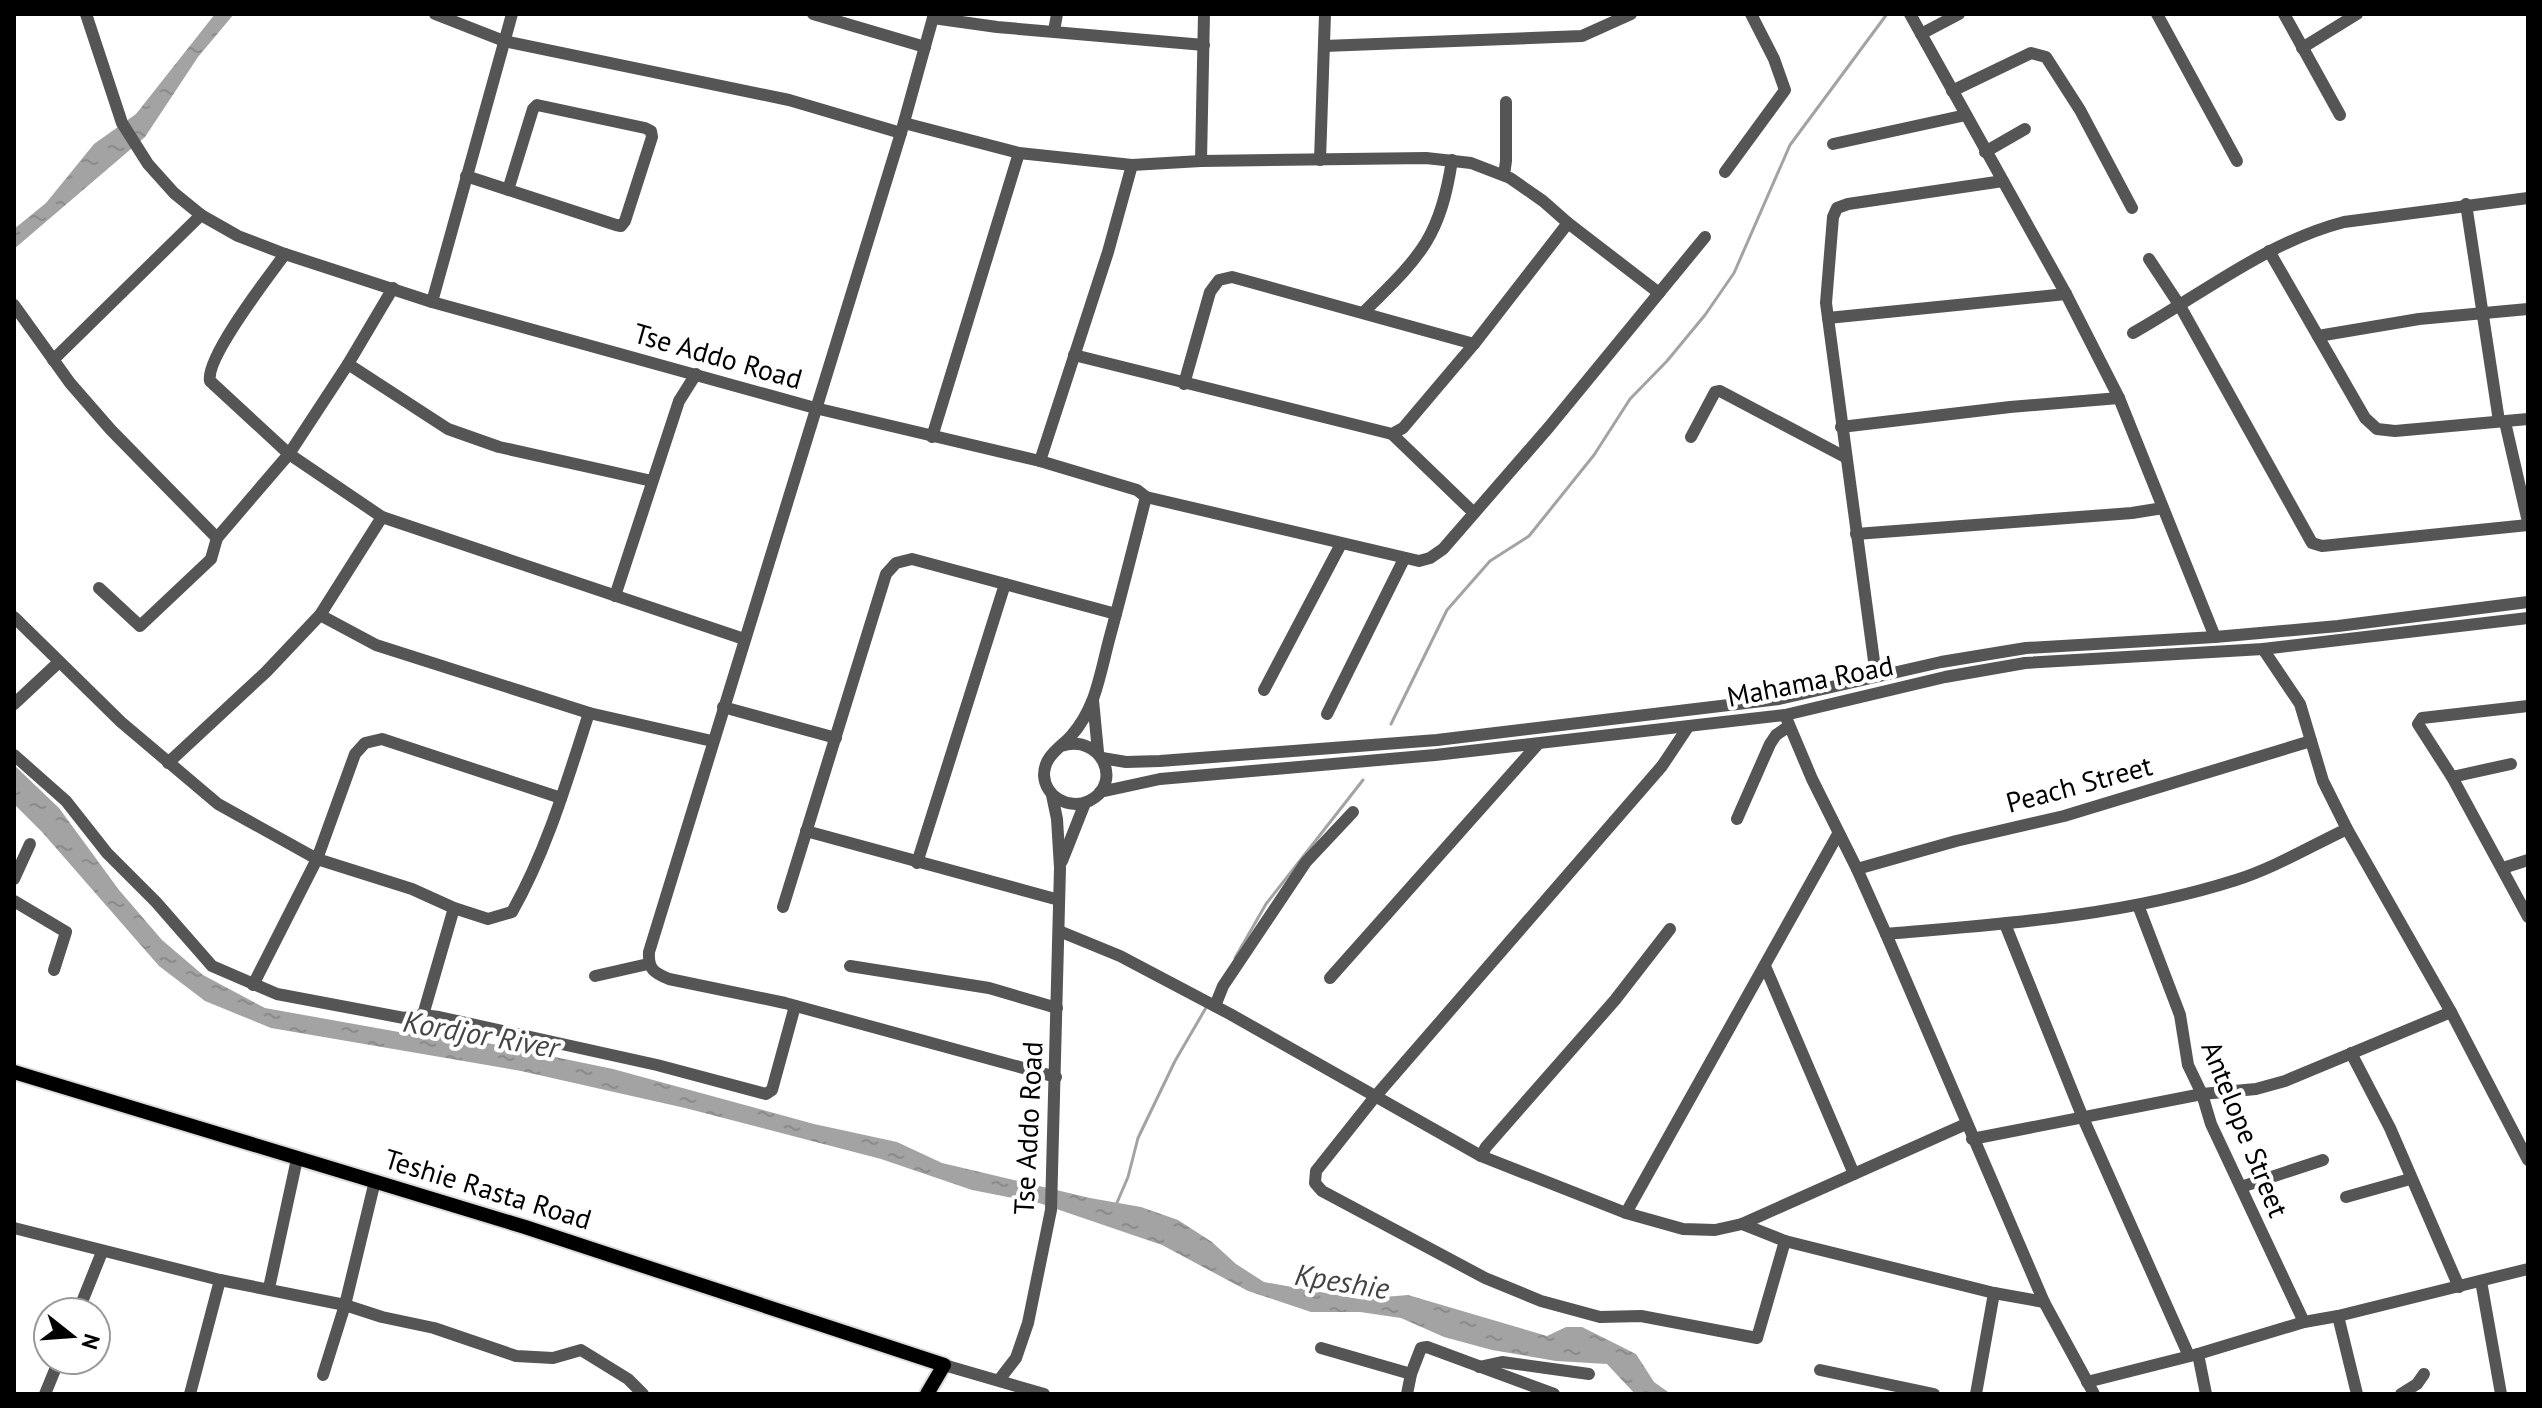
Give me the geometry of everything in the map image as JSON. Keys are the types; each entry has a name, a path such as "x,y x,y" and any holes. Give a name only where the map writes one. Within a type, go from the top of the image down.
{"main road":[{"name":"Teshie Rasta Road","path":"14,1072 525,1227 944,1365"},
{"path":"927,1394 944,1365"}],"street":[{"name":"Tse Addo Road","path":"86,14 122,123 136,147 174,193 201,215 238,236 432,302 815,408 1040,461 1137,490 1146,497 1404,559"},
{"path":"435,14 504,41 789,100 1019,153 1132,165 1320,160 1452,160 1471,163 1504,175 1543,201 1659,293"},
{"path":"432,302 512,14"},
{"path":"813,14 925,47"},
{"path":"1054,31 1057,14"},
{"path":"1201,161 1204,14"},
{"path":"1320,160 1325,14"},
{"path":"1324,46 1582,36 1631,14"},
{"path":"1725,172 1785,90 1774,59 1751,14"},
{"path":"1910,14 2066,294 2119,398 2215,637"},
{"path":"1921,34 1959,14"},
{"path":"2157,14 2237,161"},
{"path":"2284,14 2340,115"},
{"path":"2302,48 2357,14"},
{"path":"1056,1077 795,1006 669,979 655,974 648,964 649,952 934,16 997,27 1204,45"},
{"path":"1952,91 2031,53 2046,57 2080,110 2132,208"},
{"path":"1504,175 1506,102"},
{"path":"466,176 508,190 621,226 652,137 651,131 537,105 533,109 508,190"},
{"path":"1833,144 1966,115"},
{"path":"1985,152 2025,129"},
{"path":"932,437 1019,153"},
{"path":"1364,312 1414,262 1432,236 1447,193 1452,160"},
{"path":"1040,461 1108,252 1132,165"},
{"path":"1876,676 1826,303 1833,217 1837,208 1848,204 2003,181"},
{"path":"2133,333 2269,251 2319,229 2344,222 2528,198"},
{"path":"2149,259 2180,306 2312,543 2322,546 2528,523 2502,422 2466,204"},
{"path":"53,360 201,215"},
{"path":"1392,434 1403,428 1474,344 1568,223"},
{"path":"1327,714 1404,559 1419,561 1443,549 1705,237"},
{"path":"2269,251 2365,418 2377,429 2395,431 2528,419"},
{"path":"285,254 223,343 209,374 210,381 289,454 382,517 744,639"},
{"path":"1184,384 1210,292 1219,280 1232,277 1474,344"},
{"path":"99,588 140,626 211,559 217,538 289,454 393,288"},
{"path":"1828,318 2066,294"},
{"path":"14,305 53,360 111,430 217,538"},
{"path":"2318,336 2419,319 2528,309"},
{"path":"1074,355 1392,434 1474,513"},
{"path":"348,364 448,429 499,447 652,481"},
{"path":"615,596 679,401 696,374"},
{"path":"1691,437 1710,399 1720,391 1845,457"},
{"path":"1841,427 2119,398"},
{"path":"1093,698 1100,755 1106,769 1105,781 1100,792 1085,803 1073,805 1052,795 1044,774 1046,762 1078,726 1093,698 1146,497"},
{"path":"1856,534 2163,508"},
{"path":"168,763 266,672 320,615 382,517"},
{"path":"1264,690 1341,544"},
{"path":"783,907 886,574 896,563 912,559 1116,614"},
{"path":"917,863 1005,584"},
{"name":"Mahama Road","path":"1100,755 1126,762 1160,761 1437,740 1779,699 1985,653 2338,626 2528,602"},
{"path":"320,615 376,645 589,713 712,741"},
{"path":"14,617 168,763 218,804 317,859 412,889 488,919 512,912 530,880 589,713"},
{"name":"Mahama Road","path":"1100,792 1160,779 1787,720 1945,677 2025,663 2263,649 2528,618"},
{"path":"2263,649 2300,704 2323,781 2347,829 2451,1012 2528,1160"},
{"path":"14,704 59,662"},
{"path":"2528,706 2420,719 2419,726 2452,777 2528,917"},
{"path":"723,707 836,738"},
{"path":"1737,819 1770,744 1787,720 1886,934 2044,1302 2090,1388 2304,1322 2528,1269"},
{"path":"1688,727 1662,766 1374,1098 1316,1171 1315,1183 1322,1191 1393,1231 1485,1278 1541,1301 1600,1317 1641,1316 1757,1338 1785,1241"},
{"path":"253,985 317,859 355,754 365,743 382,739 561,798"},
{"name":"Peach Street","path":"1857,869 1956,841 2064,816 2311,741"},
{"path":"1061,746 1081,743 1100,755"},
{"path":"1330,978 1538,744"},
{"path":"14,755 66,801 107,853 156,902 212,966 277,994 404,1018 423,1015 657,1065 766,1094 772,1090 795,1006"},
{"path":"2452,777 2511,764"},
{"name":"Tse Addo Road","path":"999,1380 1016,1358 1021,1345 1051,1210 1060,868 1052,795"},
{"name":"Tse Addo Road","path":"1060,868 1085,803"},
{"path":"1214,1005 1223,986 1306,862 1353,812"},
{"path":"1886,934 2005,924 2138,905 2239,879 2347,829"},
{"path":"806,831 1059,900"},
{"path":"1626,1213 1838,834"},
{"path":"14,879 30,844"},
{"path":"2503,868 2528,860"},
{"path":"14,901 66,932 54,970"},
{"name":"Antelope Street","path":"2138,905 2180,1015 2188,1065 2202,1094 2211,1124 2304,1322"},
{"path":"423,1015 454,908"},
{"path":"2005,924 2083,1118 2194,1355 2206,1394"},
{"path":"1481,1156 1615,1000 1670,929"},
{"path":"1059,931 1120,956 1195,994 1481,1156 1626,1213 1683,1229 1715,1230 1742,1224 1966,1124"},
{"path":"595,976 648,964"},
{"path":"850,966 989,988 1057,1008"},
{"path":"1765,966 1854,1174"},
{"path":"1972,1139 2202,1094 2256,1089 2306,1075 2451,1012"},
{"path":"2351,1053 2390,1128 2459,1287"},
{"path":"269,1288 297,1159"},
{"path":"2241,1187 2323,1160"},
{"path":"2346,1197 2410,1179"},
{"path":"323,1375 345,1305 375,1181"},
{"path":"1742,1224 1785,1241 1994,1293 2044,1302"},
{"path":"14,1228 220,1280 345,1305 434,1328 516,1356 553,1358 581,1350 628,1379 643,1394"},
{"path":"84,1296 102,1252"},
{"path":"190,1394 220,1280"},
{"path":"2481,1281 2501,1394"},
{"path":"1976,1394 1994,1293"},
{"path":"2338,1316 2357,1394"},
{"path":"1407,1394 1421,1348 1427,1347 1554,1394"},
{"path":"1321,1348 1411,1374"},
{"path":"1479,1367 1502,1362 1589,1374"},
{"path":"944,1365 1044,1394"},
{"path":"1820,1370 1934,1394"},
{"path":"2401,1394 2417,1384 2424,1374"}],"water":[{"path":"215,14 234,14 198,57 145,137 14,249 14,229 46,203 94,144 136,114"},
{"path":"14,765 59,808 119,890 162,940 203,975 265,1008 410,1034 478,1041 613,1069 814,1124 897,1142 942,1163 1141,1207 1178,1220 1264,1282 1359,1299 1408,1295 1547,1336 1566,1327 1582,1327 1636,1354 1654,1382 1671,1394 1635,1394 1607,1364 1556,1361 1492,1350 1444,1337 1401,1318 1360,1312 1311,1312 1248,1291 1162,1245 1039,1203 972,1190 881,1159 685,1108 521,1071 271,1028 205,1001 159,966 14,804"}],"waterway":[{"path":"1391,724 1447,610 1490,561 1529,536 1594,455 1630,399 1705,315 1734,273 1790,145 1887,14"},
{"path":"1235,958 1266,904 1363,780"},
{"path":"1116,1205 1128,1177 1138,1138 1175,1061 1207,1006"}],"water label":[{"name":"Kordjor River","path":"481,1035"},
{"name":"Kpeshie","path":"1342,1282"}]}
